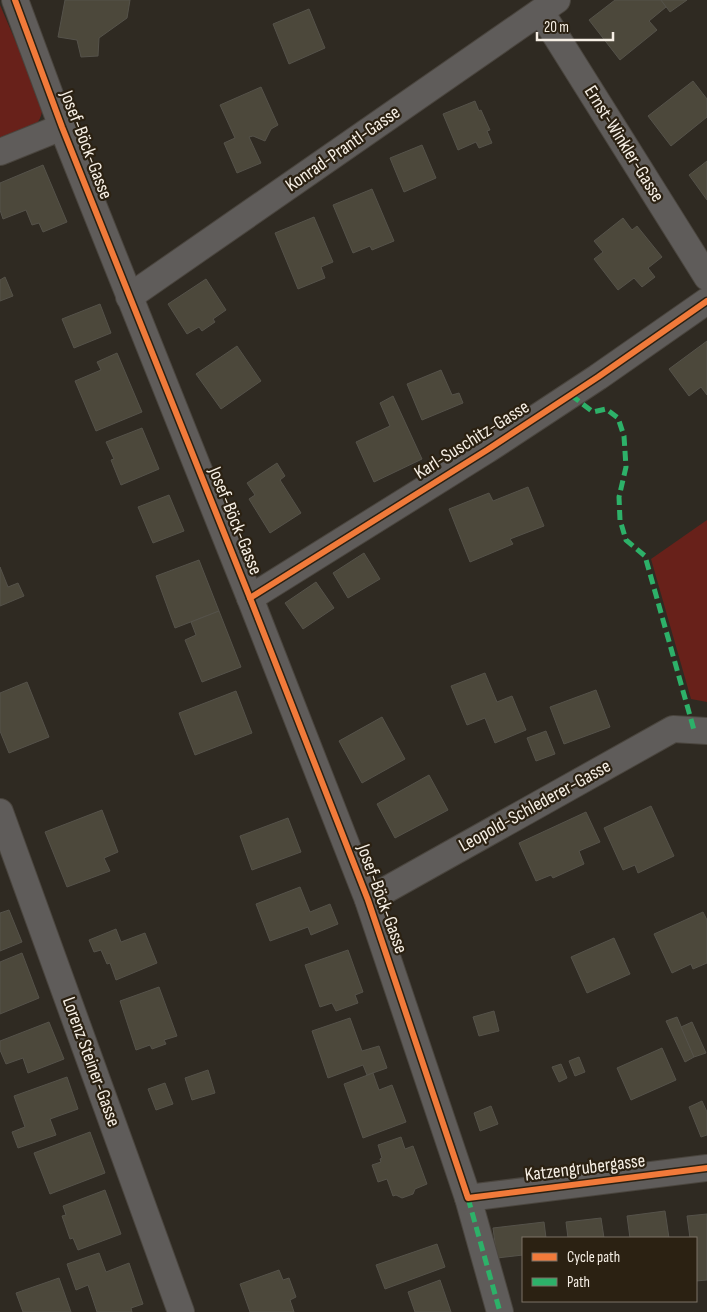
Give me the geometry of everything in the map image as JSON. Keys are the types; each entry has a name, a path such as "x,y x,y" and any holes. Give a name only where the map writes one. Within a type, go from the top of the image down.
{"street":[{"name":"Josef-Böck-Gasse","path":"16,0 62,127 368,900 468,1198 500,1312"},
{"name":"Ernst-Winkler-Gasse","path":"549,6 707,277"},
{"name":"Konrad-Prantl-Gasse","path":"129,297 549,6"},
{"path":"0,152 62,127"},
{"name":"Karl-Suschitz-Gasse","path":"250,598 487,450 598,377 707,301"},
{"name":"Leopold-Schlederer-Gasse","path":"368,900 672,729 707,731"},
{"name":"Lorenz Steiner-Gasse","path":"0,812 181,1312"},
{"name":"Katzengrubergasse","path":"468,1198 707,1168"}],"shaded area":[{"path":"0,5 42,103 42,112 36,125 0,142"},
{"path":"707,520 707,702 691,699 651,559"}],"building":[{"path":"65,0 130,0 127,18 99,38 98,56 81,57 77,40 58,37"},
{"path":"615,0 661,0 666,7 649,21 657,30 620,60 589,20"},
{"path":"661,0 687,0 670,12"},
{"path":"309,9 325,48 289,64 273,24"},
{"path":"693,81 707,99 707,117 671,146 648,116"},
{"path":"261,87 278,125 271,129 265,141 253,136 249,137 261,163 237,173 224,143 235,138 220,105"},
{"path":"475,101 490,130 487,131 492,143 479,148 476,142 458,150 443,114"},
{"path":"422,145 436,178 404,192 390,158"},
{"path":"707,161 707,200 689,175"},
{"path":"43,165 67,222 43,232 39,223 32,225 26,210 3,219 0,210 0,183"},
{"path":"372,189 394,241 372,250 370,246 353,253 333,205"},
{"path":"314,217 333,262 321,267 325,278 298,289 275,233"},
{"path":"623,218 632,230 637,226 662,257 648,268 655,277 642,287 634,278 618,290 594,259 603,252 594,241"},
{"path":"5,277 13,296 0,301 0,280"},
{"path":"206,279 226,310 213,319 215,322 202,331 199,327 187,334 168,304"},
{"path":"100,304 111,333 74,348 62,319"},
{"path":"707,341 707,395 701,387 689,396 669,369"},
{"path":"237,346 261,381 221,409 196,374"},
{"path":"117,353 142,412 96,431 75,381 101,370 97,362"},
{"path":"441,370 452,395 459,393 463,403 422,420 407,384"},
{"path":"393,396 422,459 374,482 356,442 390,426 380,403"},
{"path":"142,428 159,469 121,485 111,460 114,459 106,442"},
{"path":"277,463 285,476 280,480 301,513 270,533 249,499 255,495 247,483"},
{"path":"528,487 544,526 510,539 513,544 470,562 449,509 489,493 493,501"},
{"path":"169,495 184,531 153,543 138,507"},
{"path":"364,553 380,579 348,598 333,573"},
{"path":"199,560 219,611 175,628 156,576"},
{"path":"0,567 8,587 18,583 24,596 0,606"},
{"path":"316,582 334,608 303,629 285,603"},
{"path":"219,611 241,667 202,682 185,640 196,635 191,622"},
{"path":"485,673 497,702 512,696 526,730 495,743 485,718 467,725 451,686"},
{"path":"27,682 49,737 9,753 0,731 0,693"},
{"path":"596,690 610,727 564,744 550,707"},
{"path":"236,691 252,733 195,755 179,713"},
{"path":"382,717 405,759 362,783 339,741"},
{"path":"546,731 555,754 536,761 527,738"},
{"path":"429,775 448,810 395,838 377,804"},
{"path":"651,806 674,856 638,873 635,865 623,870 604,828"},
{"path":"102,810 118,852 104,858 110,871 67,887 45,832"},
{"path":"586,812 600,842 579,851 584,864 553,878 551,875 536,881 519,843"},
{"path":"288,818 301,852 252,870 240,836"},
{"path":"300,887 310,912 330,904 338,924 311,935 308,927 270,941 256,904"},
{"path":"9,910 22,942 0,951 0,913"},
{"path":"703,912 707,920 707,963 693,969 691,964 672,973 654,934"},
{"path":"116,929 121,942 145,933 157,963 116,980 110,963 107,964 101,950 94,952 89,940"},
{"path":"614,938 630,974 587,993 571,957"},
{"path":"348,950 363,992 355,995 358,1003 336,1011 332,1003 320,1007 305,965"},
{"path":"22,953 39,998 0,1014 0,962"},
{"path":"159,987 177,1036 164,1040 166,1044 152,1049 150,1045 136,1050 120,1001"},
{"path":"494,1011 499,1031 479,1036 473,1017"},
{"path":"677,1017 694,1057 685,1062 666,1021"},
{"path":"350,1018 362,1051 379,1046 387,1068 367,1075 363,1065 328,1078 312,1031"},
{"path":"49,1022 64,1059 28,1073 23,1058 6,1064 0,1050 0,1041"},
{"path":"692,1022 706,1053 694,1057 681,1027"},
{"path":"662,1048 676,1080 631,1100 617,1068"},
{"path":"579,1057 585,1072 575,1076 569,1061"},
{"path":"561,1064 567,1078 559,1082 552,1067"},
{"path":"208,1070 215,1093 192,1100 185,1078"},
{"path":"373,1073 379,1090 392,1085 406,1122 363,1138 344,1084"},
{"path":"67,1077 78,1109 50,1119 56,1135 18,1148 12,1132 25,1127 14,1096"},
{"path":"165,1083 173,1104 156,1110 148,1089"},
{"path":"702,1101 707,1112 707,1135 701,1137 689,1107"},
{"path":"491,1106 498,1124 480,1131 474,1113"},
{"path":"90,1132 105,1173 50,1194 34,1153"},
{"path":"401,1137 405,1149 413,1146 427,1184 415,1189 413,1194 402,1198 396,1195 393,1196 387,1179 378,1182 372,1165 381,1162 380,1159 382,1158 378,1145"},
{"path":"105,1190 121,1234 78,1250 73,1238 70,1239 62,1216 66,1215 63,1206"},
{"path":"665,1211 669,1237 630,1237 627,1216"},
{"path":"707,1214 707,1280 697,1281 697,1237 690,1237 687,1216"},
{"path":"601,1218 604,1237 568,1237 566,1222"},
{"path":"544,1222 546,1237 522,1237 522,1255 497,1258 493,1228"},
{"path":"437,1244 445,1267 385,1289 376,1265"},
{"path":"99,1253 106,1272 129,1263 143,1304 131,1308 132,1312 97,1312 88,1285 76,1290 67,1264"},
{"path":"279,1270 283,1280 289,1278 296,1297 290,1300 294,1312 250,1312 240,1284"},
{"path":"59,1278 71,1312 23,1312 16,1293"},
{"path":"440,1280 451,1312 415,1312 408,1292"}],"marked path":[{"path":"571,395 593,412 606,409 618,418 624,436 626,467 619,497 620,520 626,540 645,556 694,730"},
{"path":"468,1198 500,1312"}],"cycle path":[{"path":"15,0 62,127 368,900 468,1198 707,1168"},
{"path":"250,598 487,450 598,377 707,301"}]}
